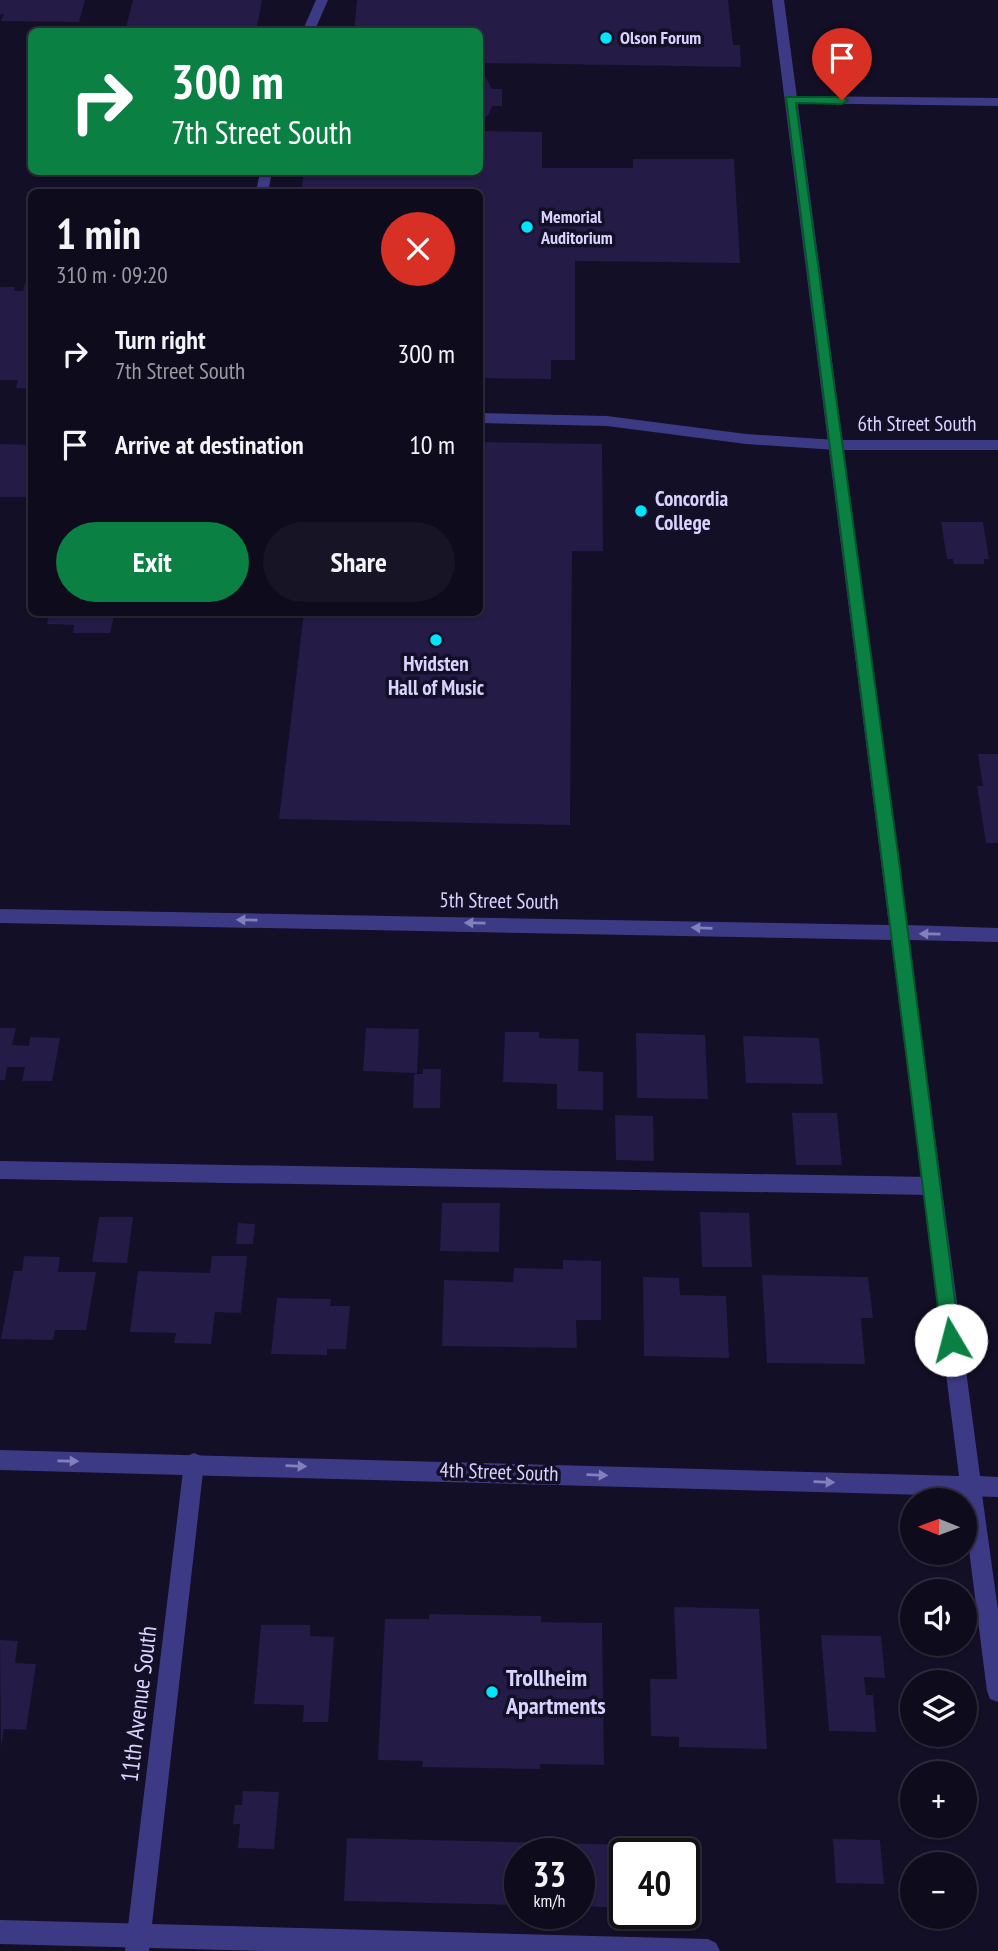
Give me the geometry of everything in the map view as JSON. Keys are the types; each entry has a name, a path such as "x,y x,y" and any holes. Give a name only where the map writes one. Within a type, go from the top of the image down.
{"street":[{"path":"311,28 322,0"},
{"path":"778,0 900,933 930,1186 998,1691"},
{"path":"790,100 998,102"},
{"name":"6th Street South","path":"483,418 607,421 746,439 836,445 998,445"},
{"name":"5th Street South","path":"0,916 606,925 998,935"},
{"path":"0,1170 930,1186"},
{"name":"4th Street South","path":"0,1460 194,1463 998,1487"},
{"name":"11th Avenue South","path":"137,1943 194,1463"},
{"path":"0,1932 137,1943 708,1951"}],"building":[{"path":"0,0 85,0 79,22 1,21 4,14 0,14"},
{"path":"133,0 262,0 257,28 126,28"},
{"name":"Olson Forum","path":"357,0 728,0 733,45 740,45 741,67 484,63 483,73 483,28 354,28"},
{"name":"Olson Forum","path":"483,73 492,89 502,89 502,106 492,106 483,120"},
{"path":"483,131 542,132 542,168 633,168 633,159 734,159 740,263 575,261 575,360 551,360 551,379 483,378 483,189 301,189 304,175 483,175"},
{"path":"25,283 28,283 28,389 16,388 18,380 0,380 0,287 15,287 14,291 23,291"},
{"name":"Hvidsten Hall of Music","path":"483,442 602,444 603,551 572,551 570,825 279,819 304,616 483,616"},
{"path":"0,444 28,445 28,497 0,497"},
{"path":"941,522 983,522 989,559 984,559 984,564 954,564 953,559 947,559"},
{"path":"49,616 114,616 110,633 73,633 74,625 47,624"},
{"path":"978,754 998,754 998,843 986,843 977,786 983,786"},
{"path":"0,1028 16,1028 12,1045 29,1046 30,1037 60,1038 52,1081 22,1081 25,1067 7,1067 5,1080 0,1080"},
{"path":"366,1028 419,1029 417,1073 363,1071"},
{"path":"505,1032 539,1032 539,1038 579,1039 578,1071 603,1072 603,1110 557,1109 557,1084 503,1082"},
{"path":"636,1033 705,1035 708,1099 637,1098"},
{"path":"743,1036 819,1038 823,1084 746,1083"},
{"path":"423,1069 441,1069 440,1108 413,1108 414,1074 423,1074"},
{"path":"792,1113 837,1113 842,1165 796,1165"},
{"path":"615,1115 653,1116 654,1161 616,1160"},
{"path":"442,1203 500,1203 499,1252 440,1251"},
{"path":"700,1212 749,1213 752,1267 702,1267"},
{"path":"99,1217 133,1217 127,1263 92,1262"},
{"path":"238,1223 255,1224 253,1244 236,1244"},
{"path":"24,1256 60,1257 58,1272 96,1272 86,1330 55,1330 53,1340 1,1339 14,1271 22,1271"},
{"path":"212,1256 247,1256 241,1313 215,1312 211,1344 174,1343 176,1333 130,1332 138,1271 210,1273"},
{"path":"563,1260 601,1261 601,1320 576,1320 577,1348 442,1346 444,1280 513,1282 514,1268 563,1269"},
{"path":"762,1275 868,1277 873,1318 861,1318 865,1364 767,1363"},
{"path":"643,1277 679,1278 680,1295 726,1296 729,1358 644,1356"},
{"path":"277,1298 331,1299 330,1306 350,1306 346,1349 327,1349 327,1355 271,1354"},
{"path":"674,1607 759,1609 767,1749 679,1747 679,1737 651,1736 650,1679 677,1679"},
{"name":"Trollheim Apartments","path":"429,1614 541,1616 541,1622 602,1623 604,1765 540,1764 540,1769 422,1767 423,1761 378,1760 385,1619 429,1619"},
{"path":"261,1625 310,1625 310,1636 334,1637 328,1722 303,1722 304,1705 254,1704"},
{"path":"821,1635 881,1636 885,1678 864,1677 866,1695 873,1695 876,1732 829,1731"},
{"path":"0,1640 18,1641 15,1663 36,1664 26,1730 4,1729 1,1747"},
{"path":"243,1791 279,1792 274,1849 238,1848 240,1824 233,1824 235,1805 242,1805"},
{"path":"347,1838 504,1842 504,1905 344,1901"},
{"path":"833,1839 880,1840 884,1884 836,1883"},
{"path":"595,1844 609,1844 609,1907 595,1907"}],"place":[{"name":"Olson Forum","path":"606,38"},
{"name":"Memorial Auditorium","path":"527,227"},
{"name":"Concordia College","path":"641,511"},
{"name":"Hvidsten Hall of Music","path":"436,640"},
{"name":"Trollheim Apartments","path":"492,1692"}],"route":[{"path":"842,100 790,100 951,1340"}]}
